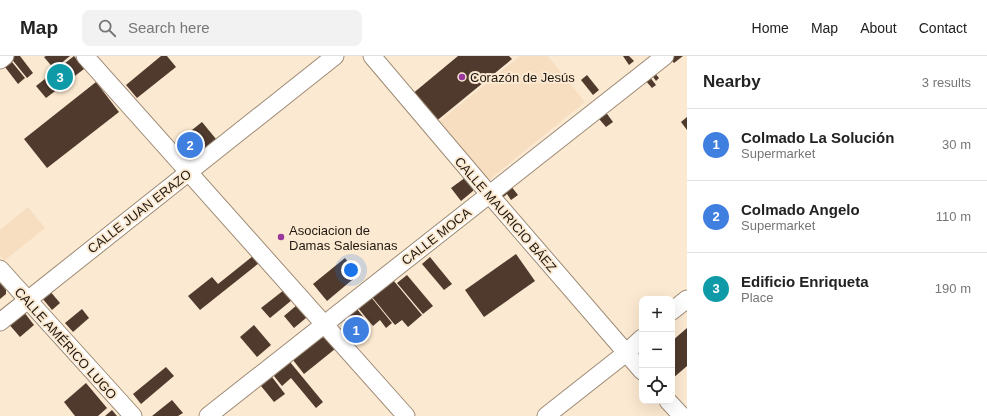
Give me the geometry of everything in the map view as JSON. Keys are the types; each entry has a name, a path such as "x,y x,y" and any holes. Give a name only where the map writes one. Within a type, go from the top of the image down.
{"street":[{"path":"0,60 6,56"},
{"path":"85,56 406,416"},
{"name":"CALLE JUAN ERAZO","path":"0,322 335,56"},
{"name":"CALLE MAURICIO BÁEZ","path":"372,56 639,368"},
{"name":"CALLE MOCA","path":"208,416 665,56"},
{"name":"CALLE AMÉRICO LUGO","path":"0,269 133,416"},
{"path":"675,309 687,299"},
{"path":"546,416 626,353 639,341"},
{"path":"671,404 682,416"}],"shaded area":[{"path":"520,56 548,56 585,102 484,184 436,124"},
{"path":"28,207 45,228 4,261 0,256 0,230"}],"building":[{"path":"10,56 20,56 33,73 27,78"},
{"path":"70,56 54,69 44,57"},
{"path":"74,56 84,69 46,98 36,86"},
{"path":"161,56 167,56 176,67 137,98 126,85"},
{"name":"Corazón de Jesús","path":"458,56 509,56 512,59 434,123 411,95"},
{"path":"623,56 629,56 634,61 629,65"},
{"path":"674,56 683,56 674,63 670,59"},
{"path":"12,62 25,78 18,84 5,67"},
{"path":"654,72 659,78 656,81 651,74"},
{"path":"587,75 599,90 593,95 581,80"},
{"path":"649,76 656,85 652,88 645,80"},
{"path":"96,82 119,112 47,168 24,139"},
{"path":"602,107 613,122 606,127 594,113"},
{"path":"687,117 687,130 681,122"},
{"path":"202,122 216,139 195,156 188,157 177,142"},
{"path":"466,177 474,188 473,191 461,201 451,188"},
{"path":"507,181 518,195 511,200 507,194 499,201"},
{"path":"516,254 535,281 484,317 465,290"},
{"path":"253,256 259,263 200,310 188,296 212,277 218,284"},
{"path":"430,257 452,284 444,290 422,264"},
{"path":"345,258 358,275 327,301 313,284"},
{"path":"407,275 433,306 423,314 397,283"},
{"path":"393,280 422,315 408,327 402,320 395,325 372,297"},
{"path":"0,283 6,290 6,294 0,299"},
{"path":"49,290 60,303 52,310 42,298"},
{"path":"284,290 292,300 270,318 261,308"},
{"path":"371,297 392,323 386,328 380,320 373,326 358,308"},
{"path":"297,305 306,318 294,328 284,316"},
{"path":"82,309 89,318 73,332 65,323"},
{"path":"357,309 369,324 355,336 344,323 344,319"},
{"path":"24,312 34,325 20,337 7,322"},
{"path":"254,325 271,345 257,357 240,337"},
{"path":"687,328 687,366 675,376 675,368 675,338"},
{"path":"321,337 325,338 335,349 304,374 293,360"},
{"path":"290,362 323,402 316,408 291,378 282,386 274,376"},
{"path":"166,367 174,376 141,404 133,394"},
{"path":"272,377 285,394 274,402 261,386"},
{"path":"86,383 107,408 98,416 75,416 64,402"},
{"path":"172,400 183,413 178,416 152,416"},
{"path":"112,410 117,416 105,416"}],"place":[{"name":"Edificio Enriqueta","path":"60,77"},
{"name":"Corazón de Jesús","path":"462,77"},
{"name":"Colmado Angelo","path":"190,145"},
{"name":"Asociacion de Damas Salesianas","path":"281,237"},
{"name":"Colmado La Solución","path":"356,330"}]}
